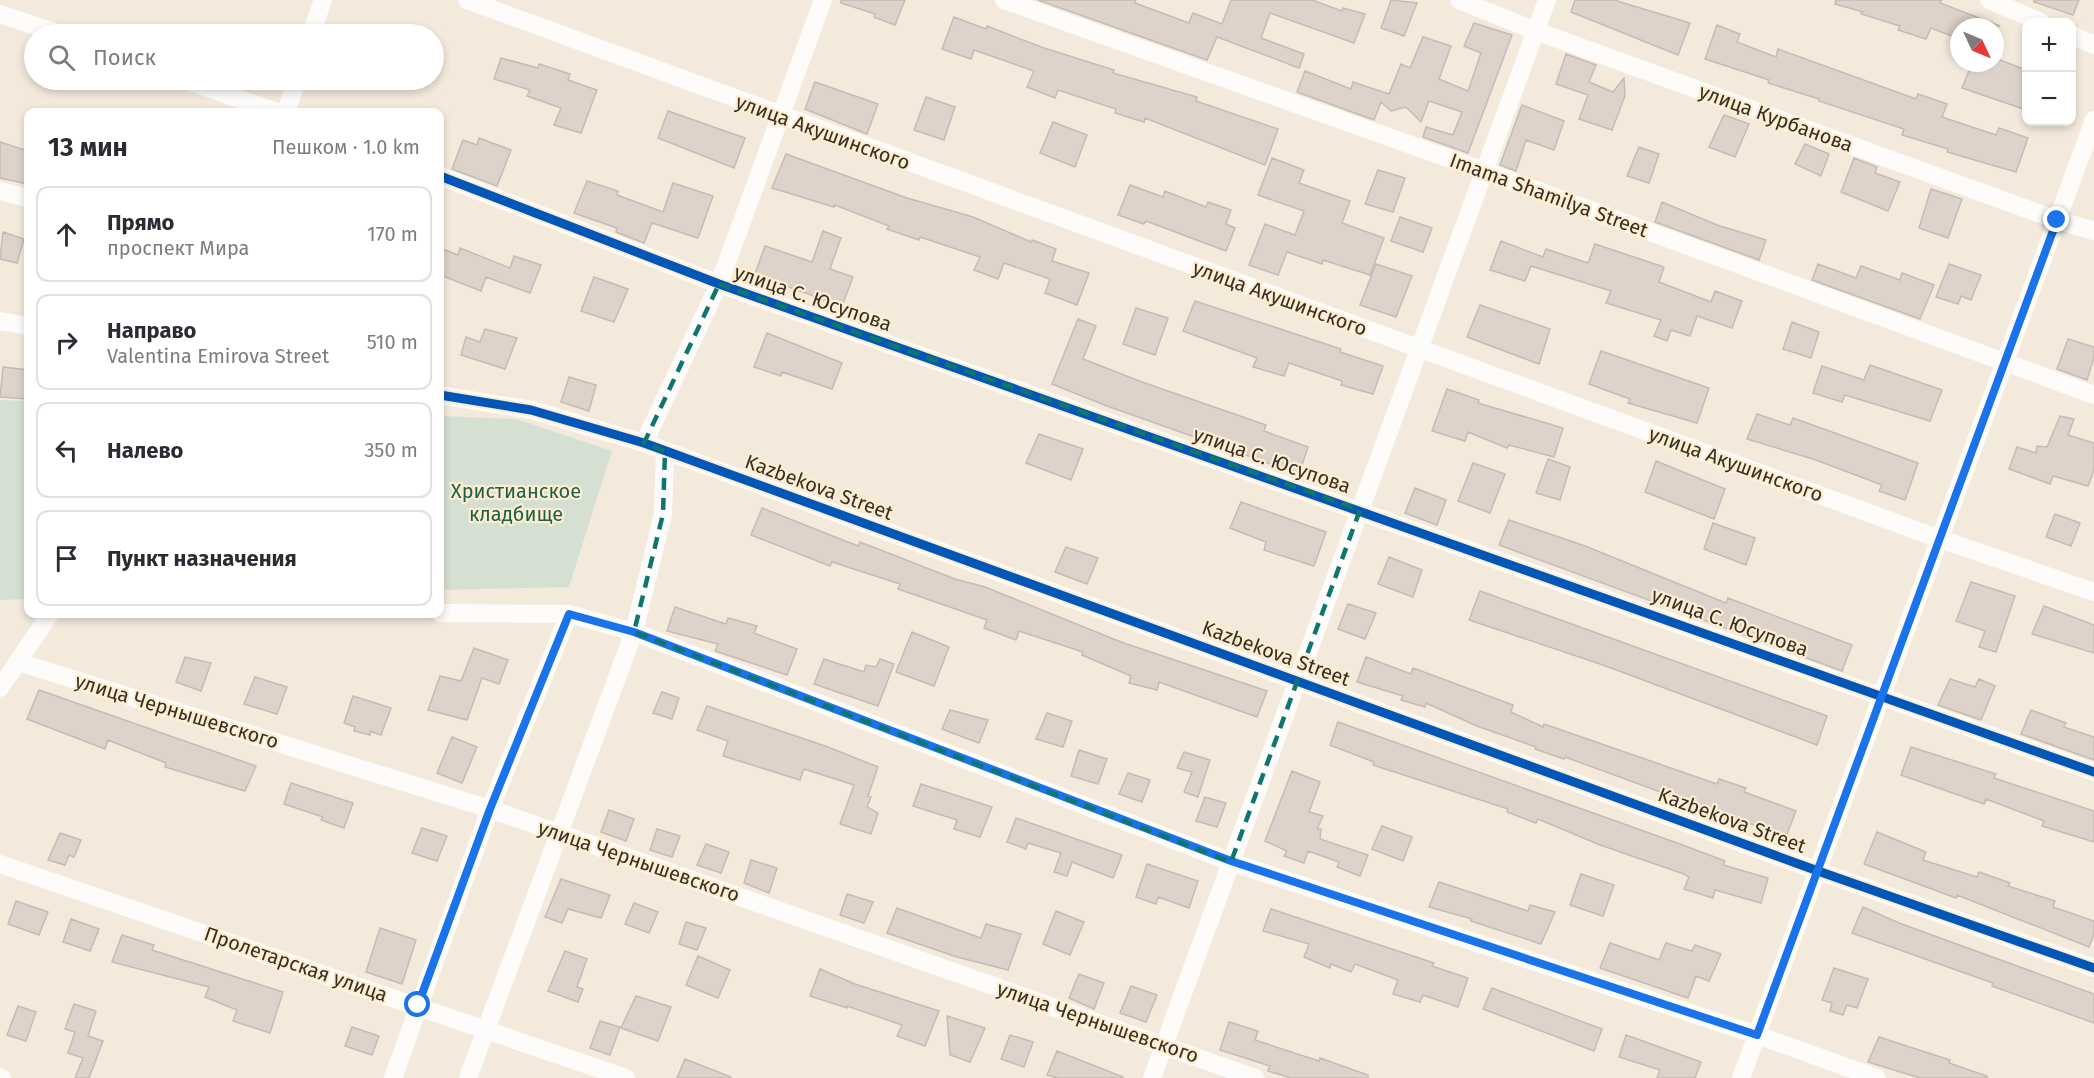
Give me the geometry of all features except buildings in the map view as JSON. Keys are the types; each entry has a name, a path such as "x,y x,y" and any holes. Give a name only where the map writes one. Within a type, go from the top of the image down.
{"street":[{"path":"315,24 323,0"},
{"name":"улица Акушинского","path":"467,0 780,117 1940,539 2094,592"},
{"path":"644,443 719,284 823,0"},
{"name":"Imama Shamilya Street","path":"1004,0 1484,171 2094,395"},
{"name":"улица Курбанова","path":"1459,0 1536,31 2057,220 2094,231"},
{"path":"1152,1078 1547,0"},
{"path":"1989,0 2032,18"},
{"path":"0,14 30,24"},
{"path":"2076,37 2094,45"},
{"path":"214,90 266,108"},
{"path":"287,108 294,90"},
{"path":"1741,1078 2094,120"},
{"name":"улица С. Юсупова","path":"444,178 719,284 2094,772"},
{"path":"0,191 24,197"},
{"path":"0,321 24,325"},
{"name":"Kazbekova Street","path":"444,396 531,410 644,443 1298,679 1818,871 2094,968"},
{"path":"468,1078 634,632 663,514 665,451"},
{"path":"444,613 569,614 634,632 1231,861 1757,1035 1877,1078"},
{"path":"393,1078 490,809 569,614"},
{"path":"0,688 47,618"},
{"name":"улица Чернышевского","path":"18,662 560,832 1255,1078"},
{"name":"Пролетарская улица","path":"0,864 486,1028 626,1078"}],"highlighted area":[{"path":"719,284 1360,510 1231,862 634,632 663,514 665,451 644,443"}],"green space":[{"path":"0,400 24,401 24,599 0,600"},
{"name":"Христианское кладбище","path":"444,416 516,419 612,451 569,587 444,590"}],"cycle path":[{"path":"444,178 719,284 2094,772"},
{"path":"444,396 531,410 644,443 1818,871 2094,968"}],"route":[{"path":"418,1005 490,809 569,614 634,632 1231,861 1757,1035 2057,220"}]}
